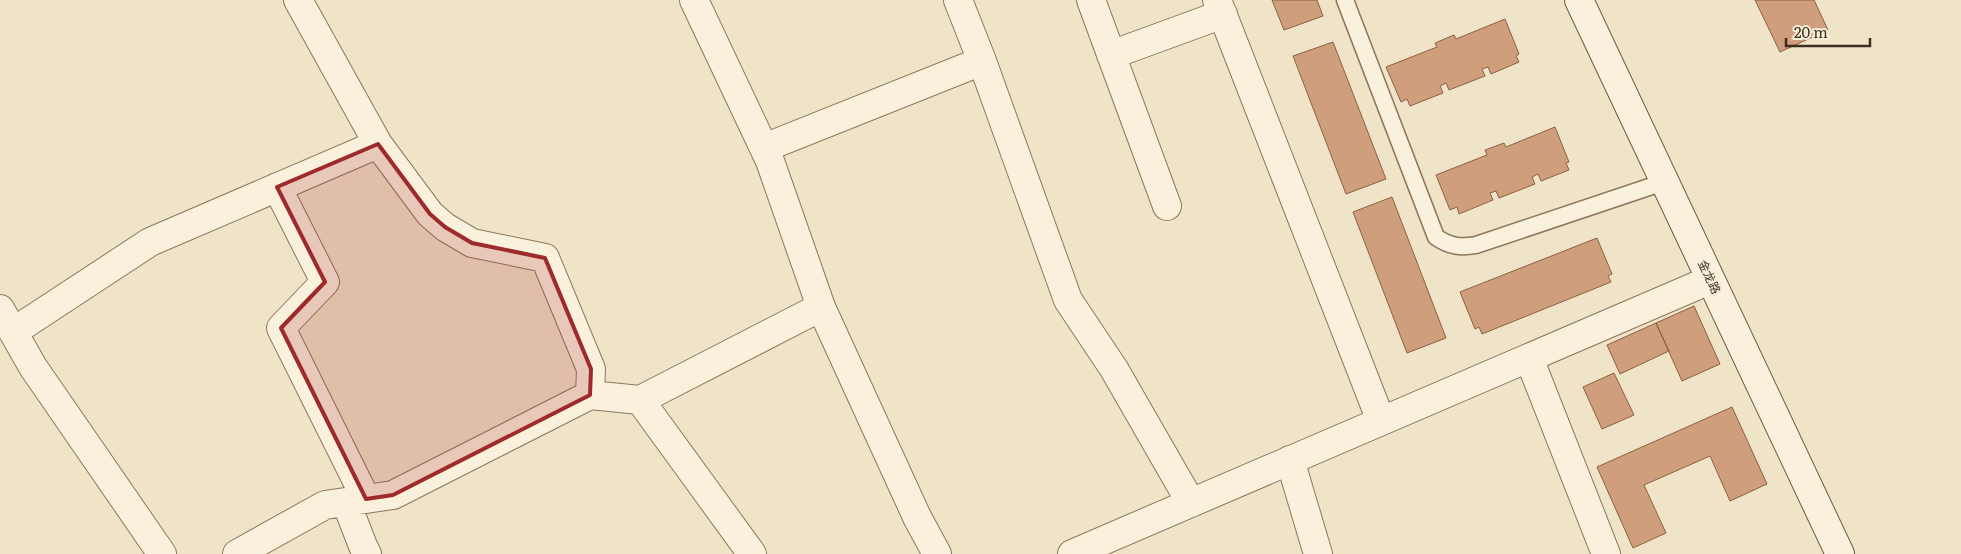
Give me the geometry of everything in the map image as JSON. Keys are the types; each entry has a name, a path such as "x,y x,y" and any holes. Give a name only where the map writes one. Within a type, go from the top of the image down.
{"street":[{"path":"298,0 378,144 424,206 445,227 472,243 545,258 591,369 590,395"},
{"path":"694,0 764,148 821,307 937,554"},
{"path":"958,0 982,61 1068,300 1114,369 1191,503"},
{"path":"1091,0 1167,206"},
{"name":"金龙路","path":"1579,0 1840,554"},
{"path":"1111,55 1220,7 1381,421"},
{"path":"764,148 982,61"},
{"path":"162,554 33,367 7,321 150,242 378,144"},
{"path":"277,187 326,282 281,328 356,500 363,546 367,554"},
{"path":"1072,554 1710,280"},
{"path":"237,554 325,505 393,496 590,395 640,400 821,307"},
{"path":"1529,358 1606,554"},
{"path":"640,400 752,554"},
{"path":"1290,460 1318,554"}],"lane":[{"path":"1345,0 1436,237 1444,243 1465,247 1476,245 1664,182"}],"highlighted area":[{"path":"378,144 430,214 445,227 472,243 545,258 591,369 590,395 393,495 366,499 281,328 325,282 277,187"}],"building":[{"path":"1272,0 1317,0 1323,16 1284,30"},
{"path":"1755,0 1814,0 1828,30 1780,52"},
{"path":"1505,19 1519,54 1516,56 1519,62 1491,74 1488,67 1482,69 1485,76 1449,90 1446,83 1440,86 1443,93 1410,106 1407,99 1401,102 1386,67 1437,47 1435,43 1454,35 1456,39"},
{"path":"1333,42 1386,179 1346,194 1293,56"},
{"path":"1555,127 1569,162 1566,163 1569,170 1541,181 1538,174 1532,177 1535,184 1499,198 1496,191 1490,193 1493,200 1459,214 1457,207 1450,210 1436,175 1487,155 1485,150 1504,143 1506,147"},
{"path":"1392,197 1446,338 1407,353 1353,212"},
{"path":"1597,238 1612,274 1608,276 1611,282 1482,334 1479,327 1475,329 1460,292"},
{"path":"1694,306 1720,364 1682,381 1656,323"},
{"path":"1656,323 1669,351 1620,374 1607,345"},
{"path":"1614,373 1634,415 1602,429 1583,387"},
{"path":"1732,407 1767,484 1730,501 1710,456 1644,485 1666,533 1633,548 1597,467"}]}
